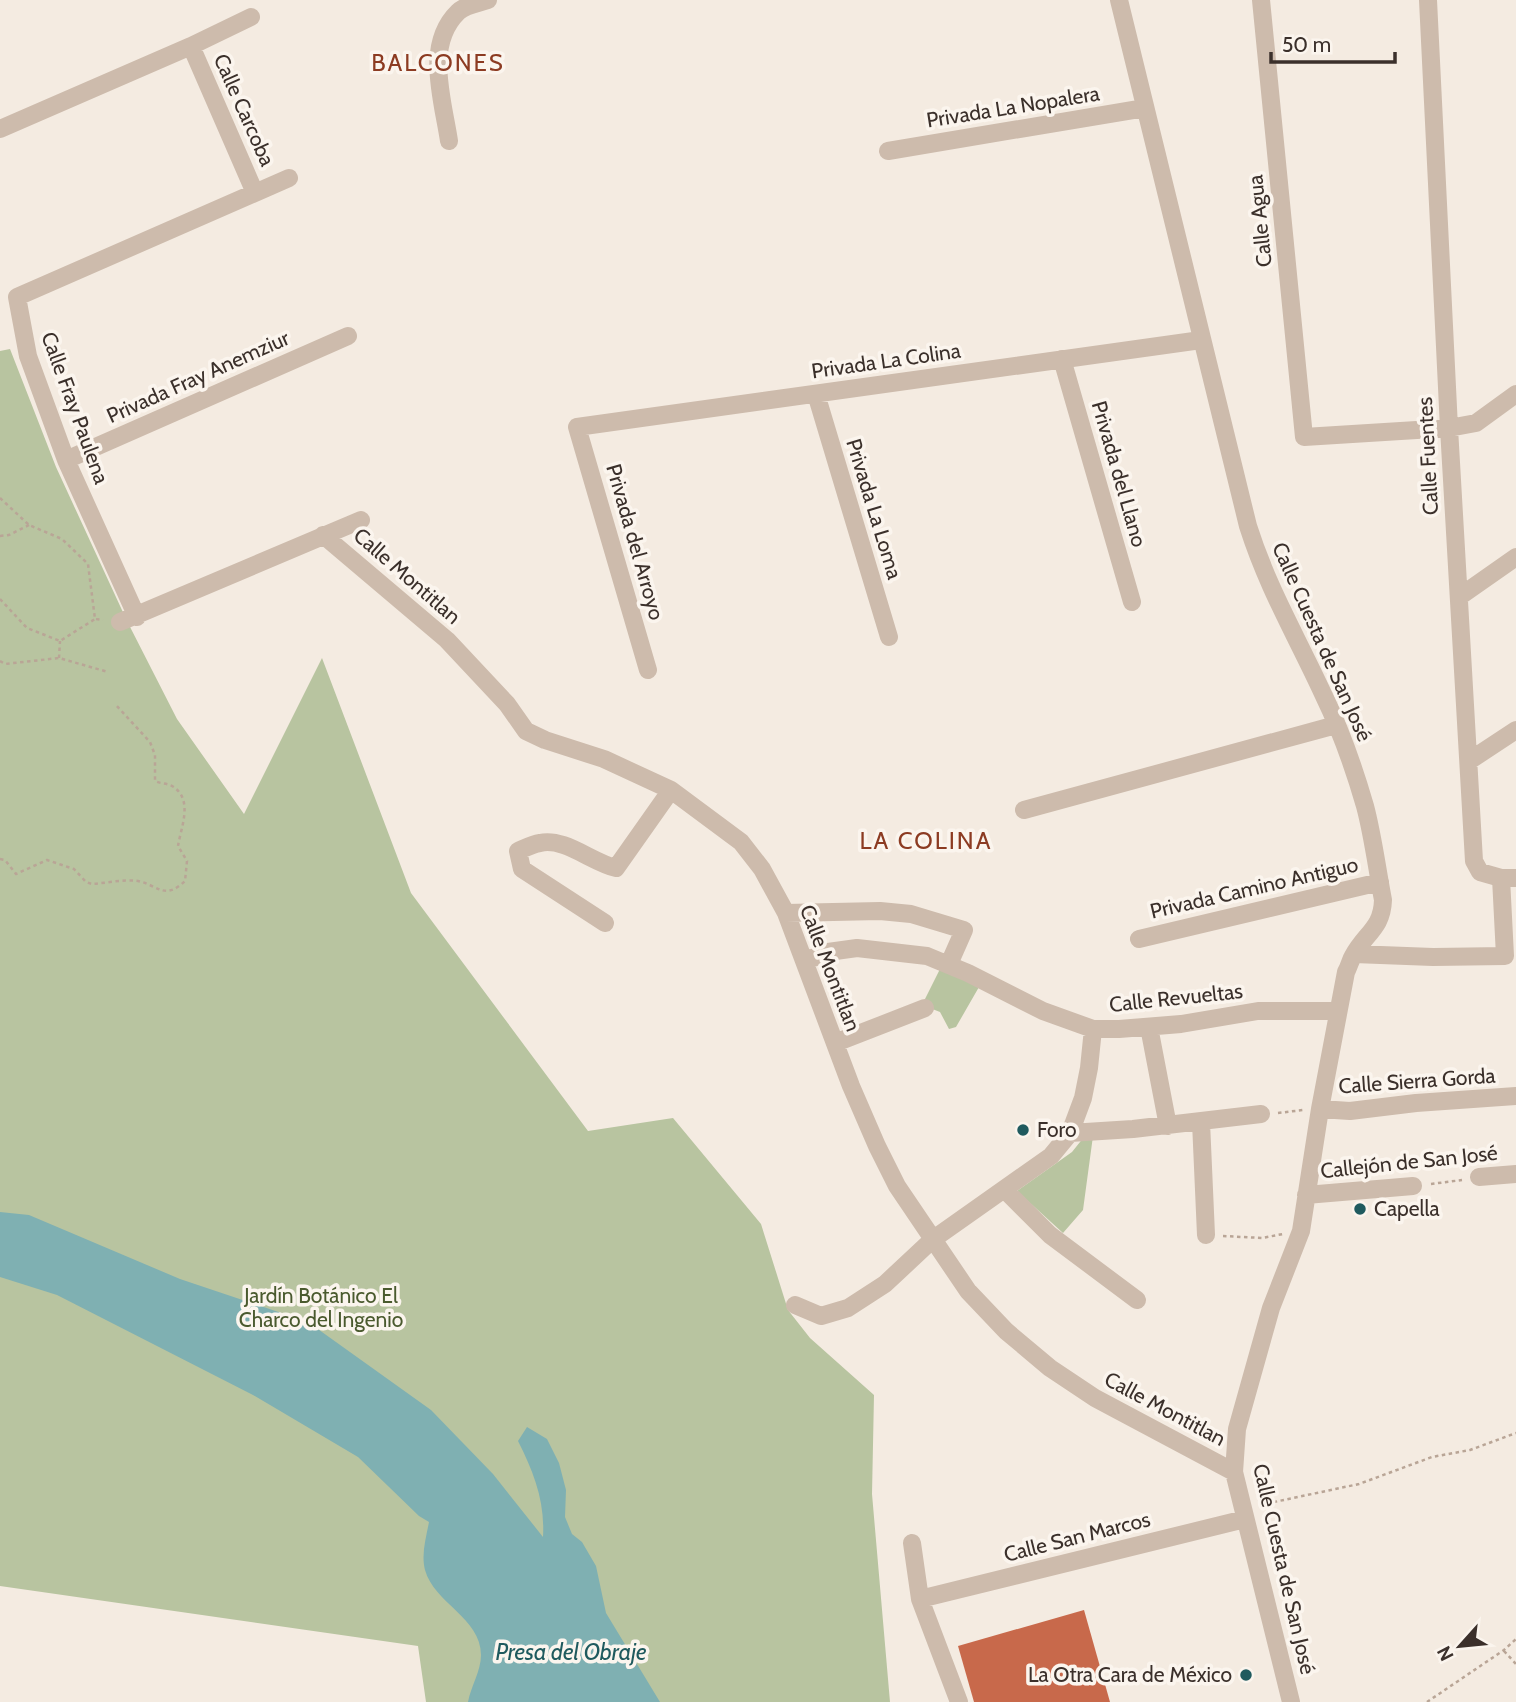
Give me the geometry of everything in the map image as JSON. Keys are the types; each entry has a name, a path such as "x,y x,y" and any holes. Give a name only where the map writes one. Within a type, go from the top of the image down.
{"street":[{"path":"449,141 438,63 443,32 459,10 488,0"},
{"name":"Calle Cuesta de San José","path":"1119,0 1200,340 1248,526 1261,567 1336,724 1365,808 1383,900 1382,915 1375,929 1354,954 1346,972 1320,1109 1301,1231 1271,1308 1237,1429 1234,1472 1289,1701"},
{"name":"Calle Agua","path":"1261,0 1304,437 1449,428"},
{"name":"Calle Fuentes","path":"1428,0 1474,861 1480,872 1509,878"},
{"path":"0,129 251,17"},
{"name":"Calle Carcoba","path":"191,46 255,192"},
{"name":"Privada La Nopalera","path":"888,151 1145,108"},
{"path":"255,192 289,178"},
{"name":"Calle Fray Paulena","path":"129,619 65,460 28,356 17,297 255,192"},
{"name":"Privada Fray Anemziur","path":"65,460 348,336"},
{"name":"Privada La Colina","path":"578,427 1200,340"},
{"name":"Privada del Llano","path":"1062,359 1132,602"},
{"name":"Privada La Loma","path":"816,394 889,637"},
{"path":"1449,428 1476,423 1516,394"},
{"name":"Privada del Arroyo","path":"578,427 649,670"},
{"name":"Calle Montitlan","path":"129,619 361,520"},
{"name":"Calle Montitlan","path":"323,535 447,640 507,704 526,731 604,759 671,790 741,842 762,869 786,913 835,1043 877,1146 897,1186 968,1291 1006,1331 1050,1367 1095,1398 1234,1472"},
{"path":"1460,597 1516,557"},
{"path":"1024,810 1336,724"},
{"path":"1469,761 1516,730"},
{"path":"605,923 522,869 518,851 543,842 576,849 606,866 616,868 671,790"},
{"path":"1354,954 1504,956 1509,878"},
{"name":"Privada Camino Antiguo","path":"1139,939 1380,882"},
{"path":"786,913 880,911 911,914 964,930 949,964"},
{"name":"Calle Revueltas","path":"804,961 828,952 857,948 915,954 949,964 1043,1011 1093,1029 1149,1027 1258,1012 1338,1011"},
{"path":"835,1043 925,1008"},
{"path":"1149,1027 1168,1126"},
{"path":"795,1305 821,1316 848,1308 885,1284 932,1240 1051,1156 1070,1133 1083,1098 1093,1029"},
{"name":"Calle Sierra Gorda","path":"1320,1109 1350,1111 1516,1096"},
{"path":"1070,1133 1168,1126 1261,1114"},
{"path":"1201,1122 1206,1235"},
{"name":"Callejón de San José","path":"1479,1177 1516,1174"},
{"name":"Callejón de San José","path":"1306,1195 1413,1186"},
{"path":"1004,1189 1050,1235 1137,1300"},
{"name":"Calle San Marcos","path":"920,1599 1244,1514"},
{"path":"912,1543 920,1599 959,1702"}],"path":[{"path":"0,498 29,525 62,539 88,564 95,619"},
{"path":"0,536 9,535 29,525"},
{"path":"0,599 27,628 60,641"},
{"path":"60,641 95,619 129,619"},
{"path":"59,658 60,641"},
{"path":"0,661 5,664 59,658 108,672"},
{"path":"0,859 5,860 16,874 42,861 52,860 74,869 86,882 92,884 140,881 160,891 179,887 185,881 187,860 178,846 185,812 183,799 169,784 155,781 155,755 150,742 115,704"},
{"path":"1261,1114 1320,1109"},
{"name":"Callejón de San José","path":"1413,1186 1479,1177"},
{"path":"1206,1235 1262,1238"},
{"path":"1244,1514 1359,1483 1422,1461 1470,1450 1516,1433"},
{"path":"1427,1702 1516,1639"},
{"path":"1504,1650 1516,1664"}],"green space":[{"name":"Jardín Botánico El Charco del Ingenio","path":"10,349 56,467 127,621 177,719 244,814 322,658 411,893 588,1131 673,1118 761,1224 788,1310 810,1338 874,1395 872,1494 890,1702 426,1702 418,1646 0,1586 0,351"},
{"path":"941,967 979,987 956,1027 949,1029 940,1012 922,1005"},
{"path":"1093,1136 1083,1210 1063,1233 1017,1191 1072,1152 1084,1137"}],"water":[{"name":"Presa del Obraje","path":"0,1212 29,1215 180,1279 308,1322 431,1410 493,1474 543,1537 542,1511 537,1487 518,1441 527,1427 547,1439 559,1463 566,1490 565,1517 572,1534 582,1542 596,1566 606,1613 660,1702 468,1702 481,1661 479,1642 466,1621 430,1582 425,1570 424,1552 429,1522 419,1516 358,1457 253,1395 57,1295 0,1277"}],"building":[{"path":"1084,1610 1110,1702 974,1702 958,1646"}],"place":[{"name":"Foro","path":"1023,1130"},
{"name":"Capella","path":"1360,1209"},
{"name":"La Otra Cara de México","path":"1246,1675"}],"district":[{"name":"BALCONES","path":"438,63"},
{"name":"LA COLINA","path":"926,841"}]}
